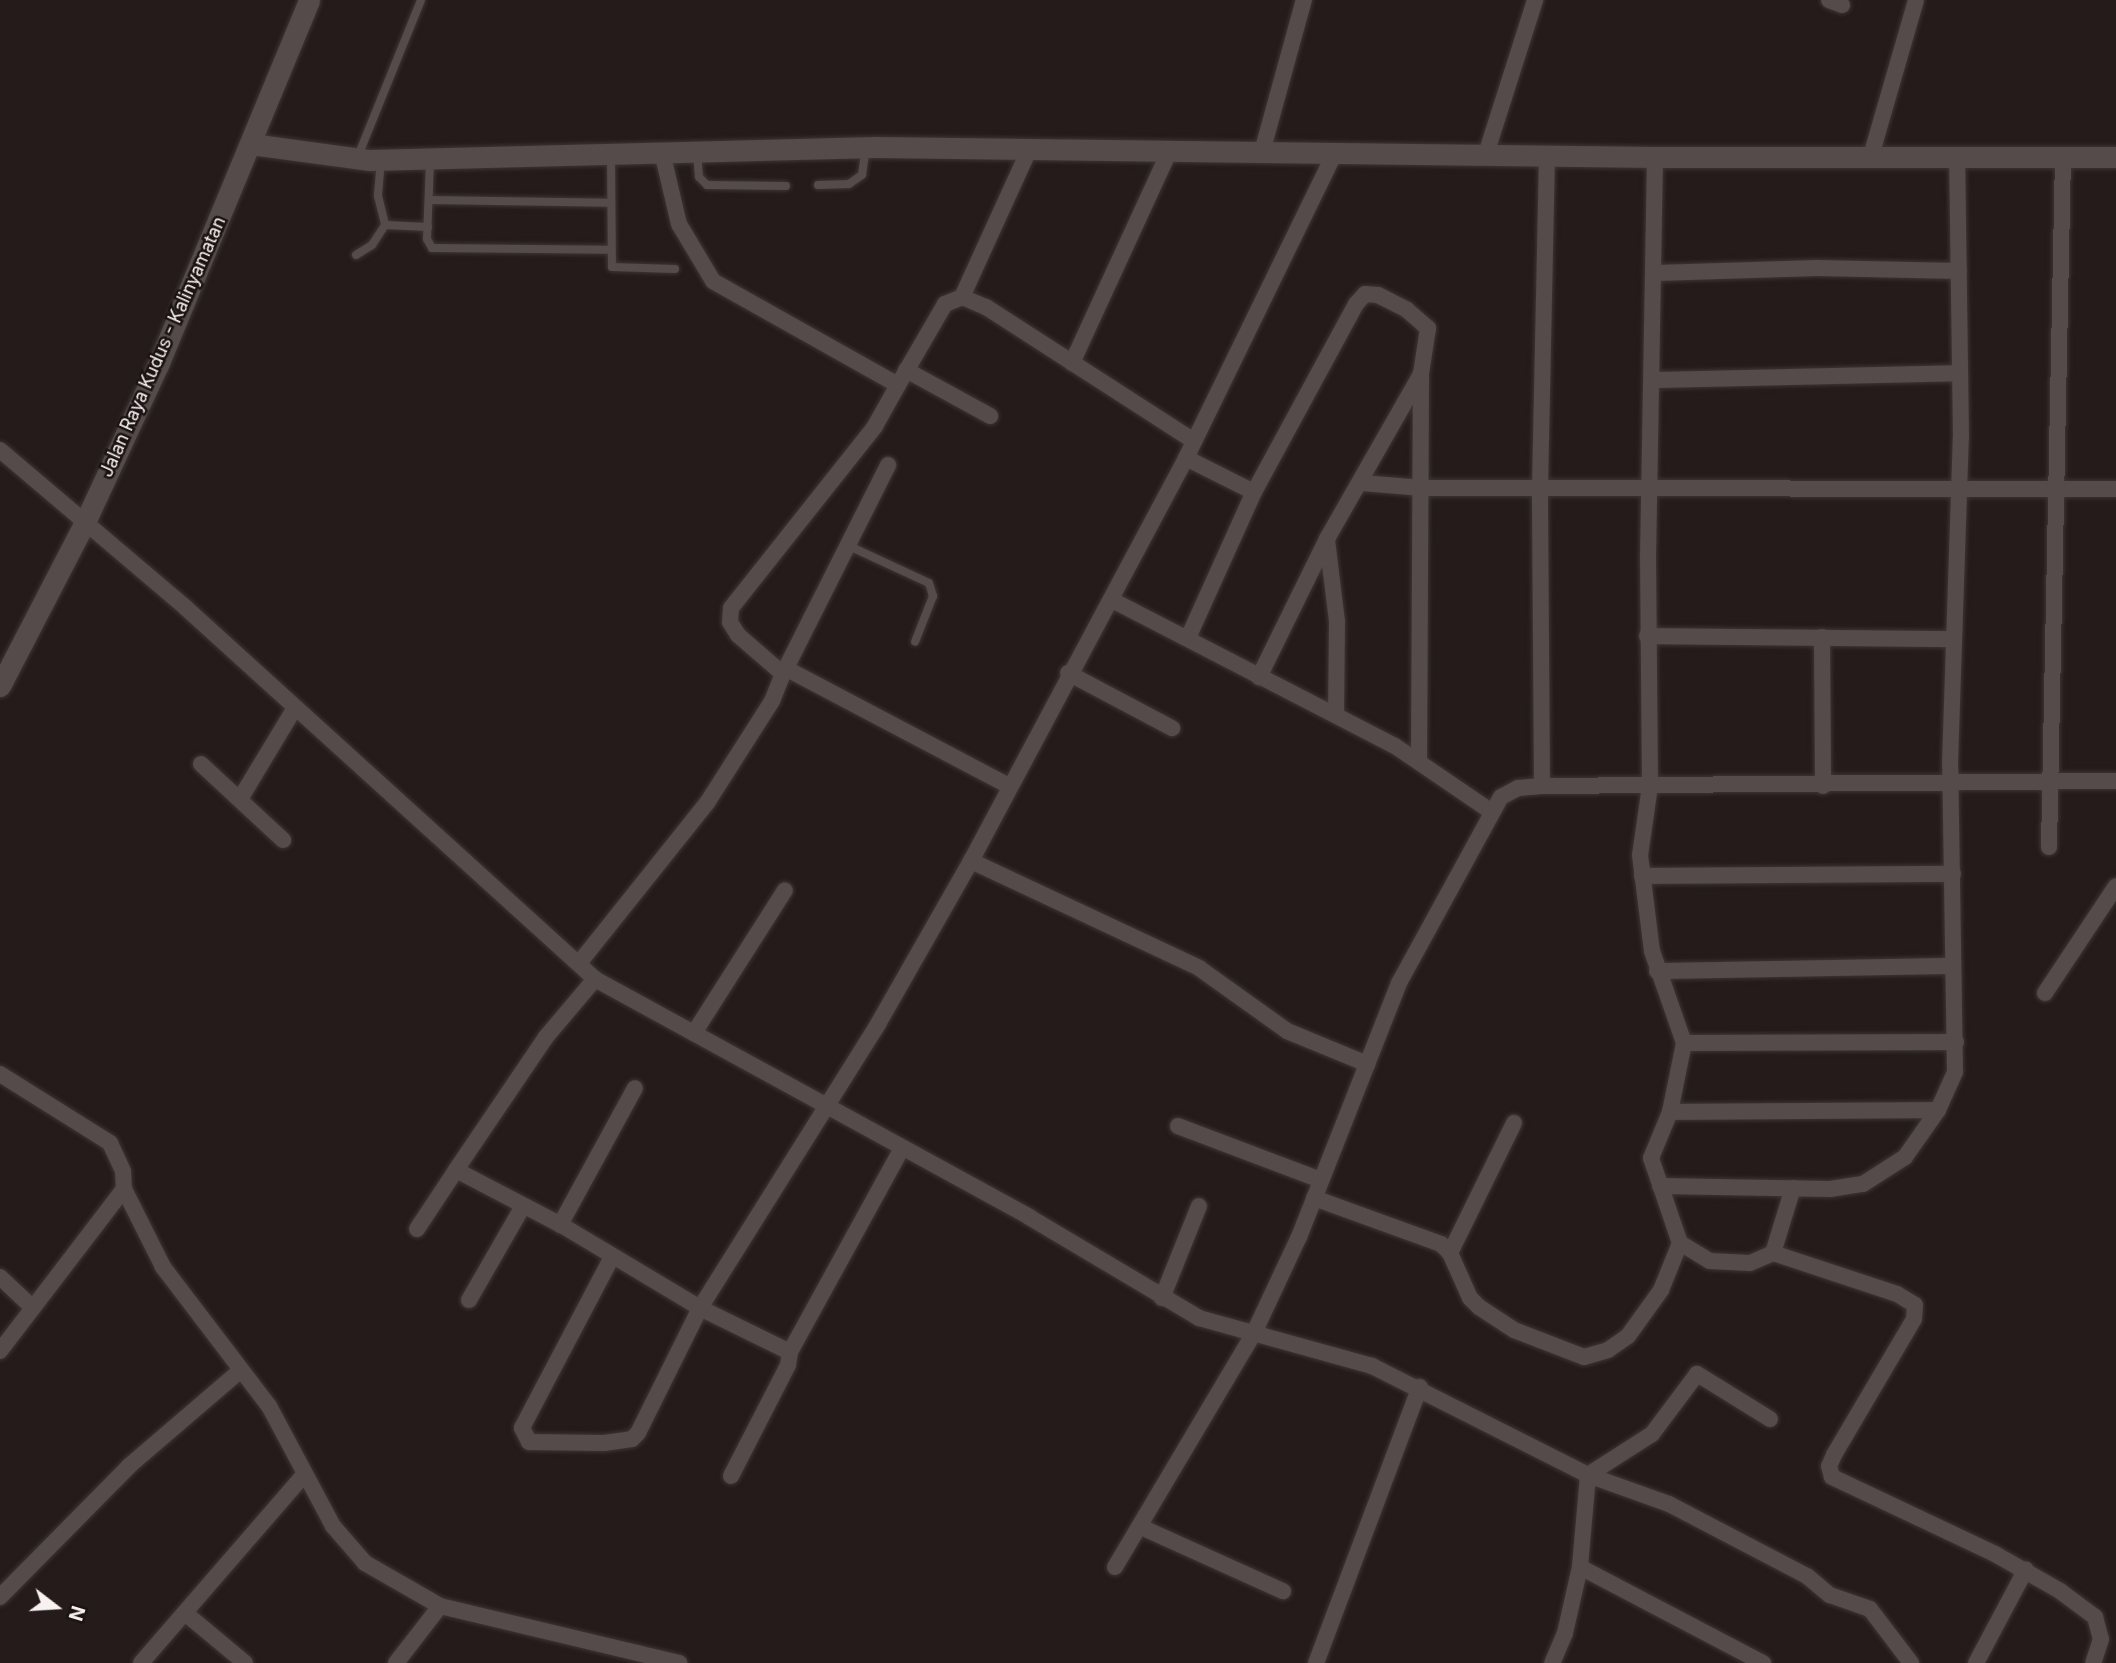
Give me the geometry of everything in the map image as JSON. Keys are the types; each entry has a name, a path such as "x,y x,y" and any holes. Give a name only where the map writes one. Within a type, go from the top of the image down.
{"street":[{"name":"Jalan Raya Kudus - Kalinyamatan","path":"0,686 85,522 251,144 309,0"},
{"path":"1262,152 1304,0"},
{"path":"1486,154 1535,0"},
{"path":"1871,156 1916,0"},
{"path":"251,144 381,160 866,148 1655,157 2116,157"},
{"path":"1009,786 785,672 738,635 730,622 731,608 858,448 944,304 962,297 1029,150"},
{"path":"662,152 679,223 713,281 898,385"},
{"path":"1072,363 1169,152"},
{"path":"612,1257 522,1428 529,1442 604,1443 636,1436 700,1308 823,1107 878,1024 971,861 1068,673 1112,600 1186,458 1192,440 1335,152"},
{"path":"1542,786 1540,488 1547,155"},
{"path":"1655,157 1656,273 1647,636 1650,786 1640,836 1642,876 1657,971 1684,1043 1670,1112 1651,1158 1680,1243 1700,1257 1726,1263 1750,1264 1773,1253 1897,1294 1914,1305 1914,1319 1834,1455 1829,1466 1832,1477 2026,1569 2095,1617 2101,1639 2093,1663"},
{"path":"2049,847 2054,490 2063,157"},
{"path":"1660,1186 1793,1188 1863,1184 1905,1157 1938,1110 1955,1072 1950,785 1952,639 1961,489 1957,158"},
{"path":"1656,273 1830,268 1959,271"},
{"path":"1188,638 1254,492 1365,294 1407,310 1428,328 1421,374 1423,488 1419,760"},
{"path":"962,297 1192,440"},
{"path":"906,370 990,416"},
{"path":"1654,380 1959,373"},
{"path":"1259,677 1327,540 1362,483 1421,374"},
{"path":"0,450 295,708 580,962 594,979 901,1150 1029,1217 1199,1318 1253,1335 1328,1351 1420,1387 1588,1475 1669,1504 1807,1576 1830,1595 1870,1609 1910,1663"},
{"path":"1186,458 1254,492"},
{"path":"580,962 707,803 772,701 888,465"},
{"path":"1362,483 1423,488 2116,489"},
{"path":"1327,540 1337,621 1336,715"},
{"path":"1112,600 1419,760 1492,812"},
{"path":"1647,636 1952,639"},
{"path":"1822,637 1823,786"},
{"path":"1068,673 1172,728"},
{"path":"240,799 295,708"},
{"path":"201,764 283,841"},
{"path":"1115,1567 1253,1335 1314,1198 1415,949 1492,812 1511,791 1542,786 1950,785 2116,781"},
{"path":"971,861 1199,968 1287,1031 1367,1064"},
{"path":"1642,876 1953,874"},
{"path":"2045,993 2116,886"},
{"path":"694,1033 785,890"},
{"path":"1657,971 1952,966"},
{"path":"417,1229 546,1037 594,979"},
{"path":"1684,1043 1956,1042"},
{"path":"0,1074 110,1143 123,1171 124,1189 163,1267 269,1406 303,1476 348,1548 365,1563 440,1606 670,1662"},
{"path":"560,1225 635,1088"},
{"path":"1670,1112 1938,1110"},
{"path":"1450,1253 1514,1123"},
{"path":"1178,1126 1321,1180"},
{"path":"731,1476 788,1365 790,1352 901,1150"},
{"path":"456,1170 560,1225 700,1308 790,1352"},
{"path":"1773,1253 1793,1188"},
{"path":"0,1352 124,1189"},
{"path":"1314,1198 1416,1232 1450,1253 1470,1298 1479,1307 1514,1330 1584,1357 1608,1350 1628,1336 1661,1290 1680,1243"},
{"path":"469,1300 523,1206"},
{"path":"1162,1298 1199,1206"},
{"path":"0,1276 33,1308"},
{"path":"0,1597 129,1466 240,1371"},
{"path":"1588,1475 1652,1434 1697,1374 1770,1419"},
{"path":"1316,1663 1420,1387"},
{"path":"1552,1663 1565,1633 1580,1567 1588,1475"},
{"path":"141,1663 303,1476"},
{"path":"1141,1527 1283,1591"},
{"path":"1580,1567 1763,1663"},
{"path":"1976,1663 2026,1569"},
{"path":"396,1663 440,1606"},
{"path":"185,1613 245,1663"}],"lane":[{"path":"356,159 421,0"},
{"path":"818,185 849,184 862,175 866,148"},
{"path":"697,151 699,177 707,185 786,186"},
{"path":"611,154 609,250 612,267 675,269"},
{"path":"430,159 428,246 609,250"},
{"path":"356,256 372,245 385,225 378,196 381,160"},
{"path":"429,200 610,203"},
{"path":"385,225 428,227"},
{"path":"847,545 929,583 933,596 915,642"}]}
